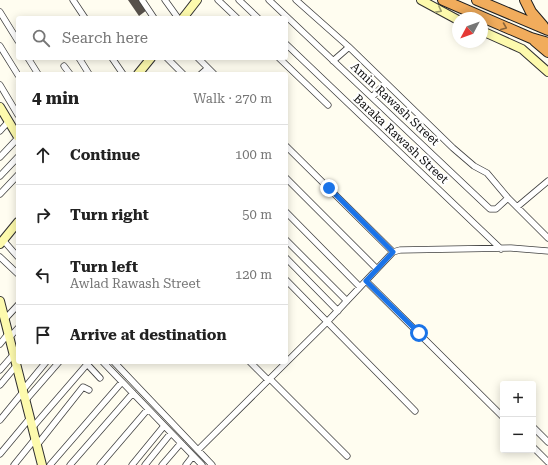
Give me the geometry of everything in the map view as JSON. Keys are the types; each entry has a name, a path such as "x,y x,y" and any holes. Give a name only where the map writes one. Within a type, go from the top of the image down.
{"highway":[{"path":"443,0 531,38 548,43"},
{"path":"477,0 548,29"},
{"path":"525,0 537,19 548,29"},
{"path":"531,38 548,52"}],"street":[{"path":"73,0 84,16"},
{"path":"142,0 153,16"},
{"path":"165,0 177,16"},
{"path":"185,16 197,0"},
{"path":"218,0 235,16"},
{"path":"239,0 256,16"},
{"name":"Amin Rawash Street","path":"269,0 286,16"},
{"path":"296,0 349,47 453,148 474,166 487,173 508,198 548,238"},
{"path":"421,0 452,17"},
{"path":"0,12 16,38"},
{"name":"Amin Rawash Street","path":"288,18 490,209 494,210 508,198"},
{"path":"488,34 522,49 548,72"},
{"path":"0,46 16,72"},
{"name":"Baraka Rawash Street","path":"288,46 501,249"},
{"path":"333,61 349,47"},
{"path":"29,60 37,72"},
{"path":"80,60 88,72"},
{"path":"113,60 122,72"},
{"path":"143,72 150,60"},
{"path":"170,60 181,72"},
{"path":"200,60 212,72"},
{"path":"281,60 328,105"},
{"path":"64,66 68,72"},
{"path":"203,72 208,68"},
{"path":"372,96 386,83"},
{"path":"0,85 16,112"},
{"path":"0,107 16,134"},
{"path":"0,130 8,121"},
{"path":"0,157 16,139"},
{"path":"288,148 393,252"},
{"path":"0,176 16,159"},
{"path":"0,194 16,177"},
{"path":"288,180 377,269"},
{"path":"517,207 548,181"},
{"path":"288,214 360,287"},
{"path":"16,224 2,242 16,255"},
{"path":"288,242 347,301"},
{"path":"288,357 327,322 393,252 400,250 501,249 548,251"},
{"path":"0,257 16,272"},
{"path":"288,260 338,311"},
{"path":"366,281 500,414"},
{"path":"288,282 415,411"},
{"path":"0,370 15,351 9,336 1,306"},
{"path":"5,319 16,307"},
{"path":"0,344 16,330"},
{"path":"0,420 44,364"},
{"path":"25,401 57,364"},
{"path":"32,428 87,364"},
{"path":"89,364 100,378"},
{"path":"105,364 202,465"},
{"path":"116,364 212,465"},
{"path":"252,364 347,456"},
{"path":"198,450 269,379 280,364"},
{"path":"0,385 18,365"},
{"path":"18,365 25,401 41,464"},
{"path":"50,465 122,382"},
{"path":"14,465 36,442 83,387 89,390"},
{"path":"70,465 133,393"},
{"path":"100,465 148,409"},
{"path":"0,454 30,418"},
{"path":"132,465 164,426"},
{"path":"536,430 548,442"},
{"path":"145,465 171,433"},
{"path":"162,465 181,443"},
{"path":"536,450 548,462"},
{"path":"186,465 193,456"}],"building":[{"path":"128,0 139,0 147,10 139,16"}],"route":[{"path":"329,188 393,252 366,281 419,333"}]}
